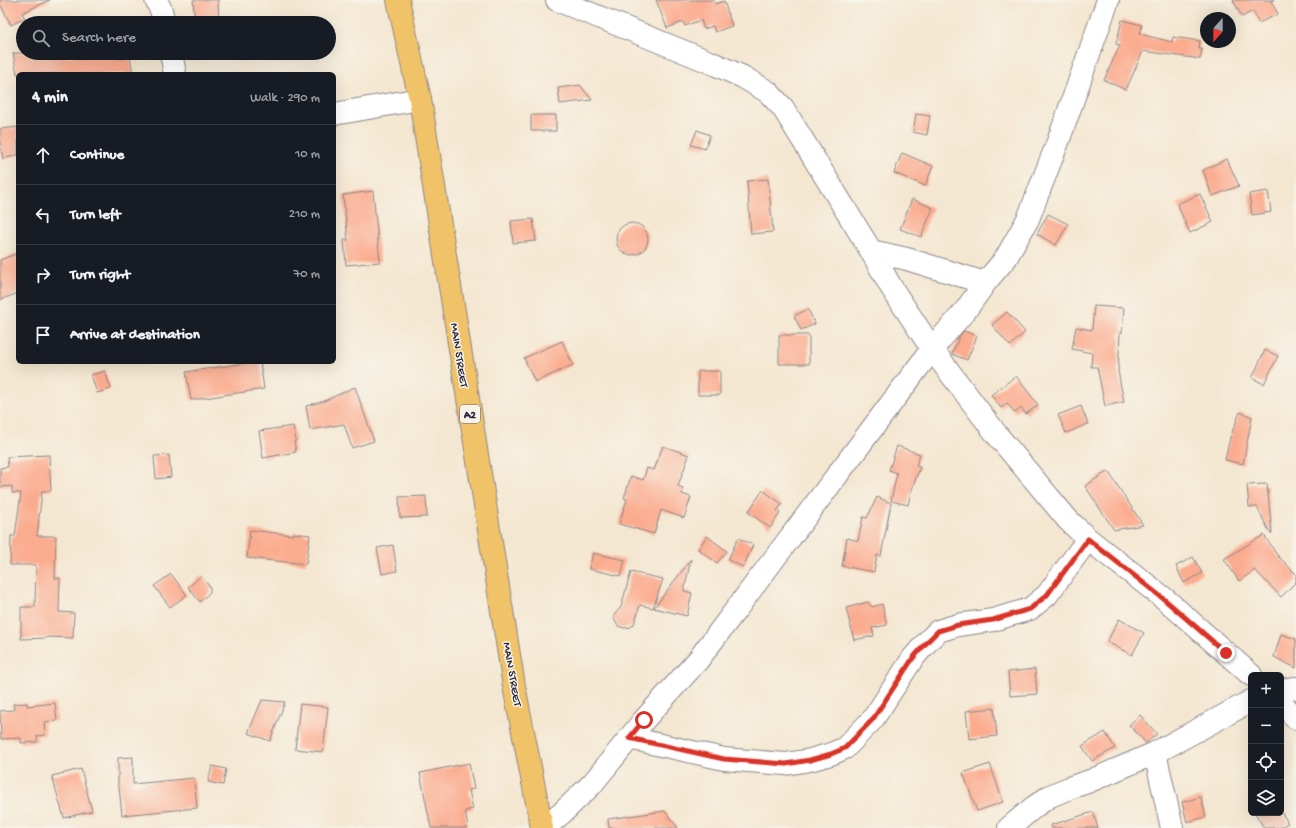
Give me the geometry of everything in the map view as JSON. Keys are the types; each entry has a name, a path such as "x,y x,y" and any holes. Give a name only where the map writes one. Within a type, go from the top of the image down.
{"highway":[{"name":"MAIN STREET","path":"398,0 420,99 514,686 543,828"}],"street":[{"path":"156,0 162,16"},
{"path":"557,0 712,63 743,77 768,92 783,108 871,250 891,287 932,349 997,435 1068,520 1088,539 1165,600 1248,672"},
{"path":"543,828 562,813 592,784 629,738 698,660 932,349 965,311 985,283 1006,258 1028,219 1059,139 1108,0"},
{"path":"172,60 175,72"},
{"path":"336,114 420,99"},
{"path":"871,250 907,259 985,283"},
{"path":"629,738 724,759 786,764 810,760 845,748 873,719 913,658 938,631 958,625 993,620 1030,609 1047,595 1088,539"},
{"path":"1284,690 1296,688"},
{"path":"1009,828 1050,796 1155,754 1248,703"},
{"path":"1284,706 1296,718"},
{"path":"1155,754 1172,828"}],"building":[{"path":"0,0 50,0 22,13 24,16 16,16 16,22 11,25 0,4"},
{"path":"193,0 218,0 219,16 194,16"},
{"path":"656,0 714,0 715,4 724,1 732,26 715,32 713,26 704,29 701,20 685,26 683,22 667,28"},
{"path":"1233,0 1274,0 1271,1 1278,14 1259,23 1253,11 1242,17"},
{"path":"1122,20 1142,25 1140,34 1172,42 1173,37 1200,41 1199,49 1202,49 1200,59 1143,51 1126,90 1104,80 1120,45 1116,44"},
{"path":"13,53 16,53 16,60 131,60 133,72 17,72"},
{"path":"580,85 592,100 560,104 558,88"},
{"path":"916,114 930,116 927,135 913,132"},
{"path":"531,115 556,115 556,131 531,131"},
{"path":"16,127 16,156 3,159 0,146 0,129"},
{"path":"697,130 710,135 705,149 691,145"},
{"path":"902,153 933,166 925,186 894,173"},
{"path":"1227,159 1239,186 1212,196 1203,170"},
{"path":"768,179 773,232 751,234 747,181"},
{"path":"373,191 380,262 346,265 344,240 348,240 343,195"},
{"path":"1268,191 1271,212 1252,215 1249,194"},
{"path":"1200,194 1213,222 1190,233 1177,204"},
{"path":"912,199 933,208 921,237 900,229"},
{"path":"1048,214 1068,224 1056,245 1037,234"},
{"path":"533,219 536,241 513,243 511,221"},
{"path":"629,223 635,223 644,227 648,239 644,251 635,255 629,255 620,251 616,242 616,236 620,227"},
{"path":"16,254 16,294 0,300 0,260"},
{"path":"1094,306 1124,308 1122,333 1120,332 1118,371 1124,402 1105,406 1097,367 1091,367 1092,353 1072,349 1076,327 1092,330"},
{"path":"808,309 815,324 801,330 794,316"},
{"path":"1007,312 1025,332 1010,346 992,325"},
{"path":"964,331 977,336 967,360 952,354 960,335"},
{"path":"779,335 809,335 809,364 779,364"},
{"path":"562,341 573,365 535,382 524,358"},
{"path":"1265,350 1278,356 1264,384 1252,378"},
{"path":"240,364 260,364 264,389 191,400 186,372"},
{"path":"105,371 111,389 97,393 91,375"},
{"path":"698,371 720,371 720,395 698,395"},
{"path":"1016,376 1038,405 1026,414 1021,408 1015,413 1007,403 1001,408 991,395"},
{"path":"355,387 374,441 352,448 344,424 310,430 306,406 324,401"},
{"path":"1081,406 1088,424 1066,433 1058,415"},
{"path":"1240,412 1252,417 1243,464 1225,460 1230,438"},
{"path":"293,426 296,441 294,441 296,452 263,458 259,431"},
{"path":"663,446 689,455 678,486 683,488 682,494 691,497 684,518 661,510 654,534 619,524 627,499 624,498 631,476 643,480 647,468 654,470"},
{"path":"897,446 920,454 916,466 920,467 908,505 891,501 897,473 889,470"},
{"path":"49,455 51,491 42,491 37,536 56,536 55,578 60,578 59,612 74,613 73,638 47,637 21,639 21,607 35,607 36,565 10,565 11,536 15,536 21,493 12,493 12,486 0,487 0,468 8,467 7,457"},
{"path":"169,455 171,477 156,479 154,456"},
{"path":"1108,471 1143,525 1114,530 1085,486"},
{"path":"1267,484 1272,533 1270,533 1257,507 1249,507 1247,485"},
{"path":"763,490 782,504 777,511 780,513 770,528 748,512"},
{"path":"426,496 427,517 400,518 399,497"},
{"path":"877,497 891,503 881,556 877,555 874,572 842,566 847,538 858,541 863,517 867,518"},
{"path":"250,530 293,535 294,533 310,535 306,564 247,558"},
{"path":"1264,535 1277,555 1296,574 1296,582 1281,597 1255,570 1239,581 1224,559"},
{"path":"707,536 727,551 717,563 698,549"},
{"path":"738,538 753,545 743,567 728,560"},
{"path":"393,545 397,571 382,574 377,548"},
{"path":"593,553 625,560 621,576 589,569"},
{"path":"1193,557 1202,573 1184,583 1176,566"},
{"path":"691,559 684,591 692,593 687,616 654,608"},
{"path":"631,572 663,579 653,608 640,605 634,624 631,627 624,628 618,626 614,619 614,615 621,607"},
{"path":"171,574 187,595 170,607 154,586"},
{"path":"201,576 210,587 210,592 200,602 188,587"},
{"path":"868,602 872,607 882,604 887,625 872,628 874,636 854,640 846,608"},
{"path":"1119,619 1144,633 1132,655 1107,642"},
{"path":"1281,634 1296,639 1296,668 1274,657"},
{"path":"1035,669 1037,694 1010,696 1008,672"},
{"path":"262,700 285,702 270,741 248,733"},
{"path":"27,703 27,706 55,703 57,721 44,722 45,735 37,736 37,742 21,743 21,738 1,739 0,711 14,710 13,704"},
{"path":"300,704 328,707 323,752 295,749"},
{"path":"994,708 997,736 969,739 966,711"},
{"path":"1140,715 1157,734 1146,743 1129,725"},
{"path":"1105,732 1115,748 1092,761 1082,746"},
{"path":"133,757 133,784 194,778 197,808 122,815 118,787 118,758"},
{"path":"469,763 474,789 469,790 473,809 465,811 468,828 431,828 420,773"},
{"path":"990,764 1003,802 977,811 963,773"},
{"path":"212,766 226,769 223,785 208,782"},
{"path":"81,769 92,811 64,818 52,776"},
{"path":"1201,797 1206,817 1187,822 1182,802"},
{"path":"665,811 678,828 609,828 608,819"},
{"path":"1093,812 1098,828 1052,828 1051,825"},
{"path":"1257,816 1284,816 1288,823 1279,828 1264,828"}],"route":[{"path":"644,720 629,738 724,759 786,764 810,760 831,754 845,748 873,719 913,658 938,631 958,625 993,620 1030,609 1047,595 1088,539 1165,600 1226,653"}]}
